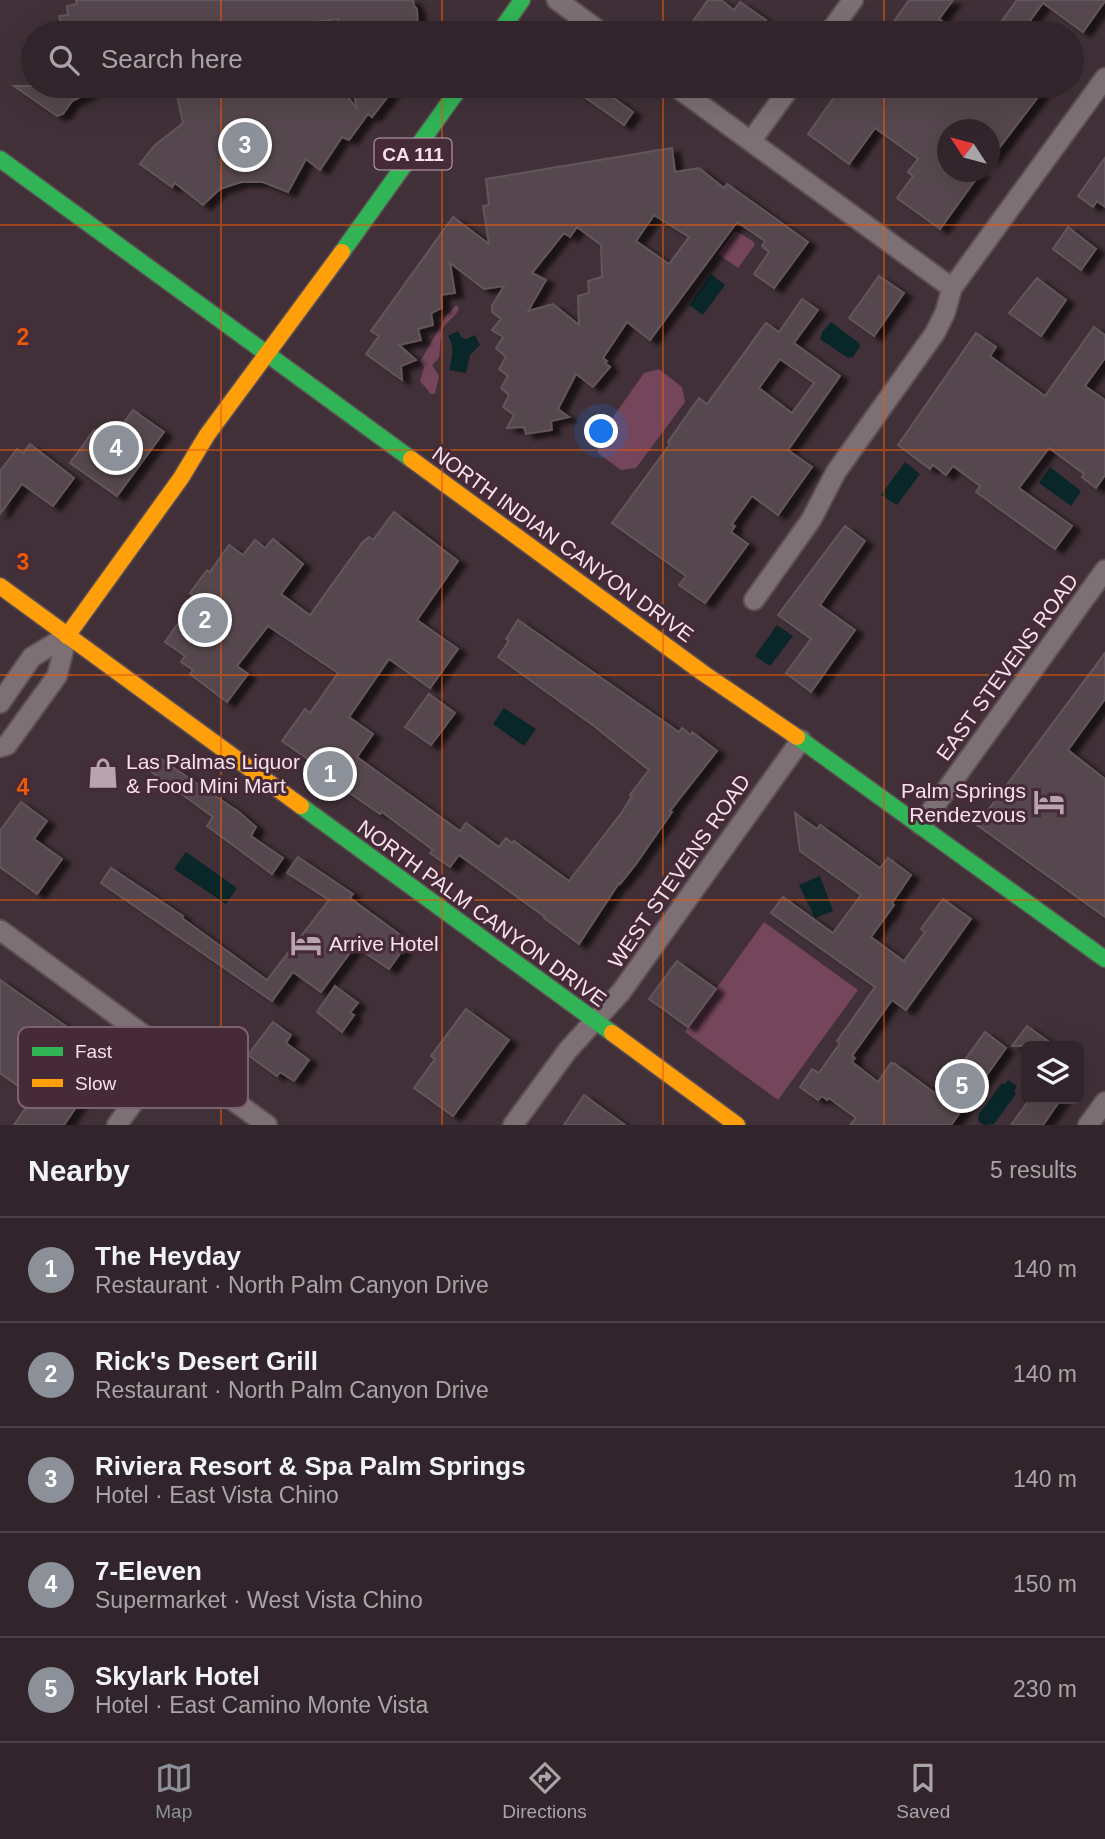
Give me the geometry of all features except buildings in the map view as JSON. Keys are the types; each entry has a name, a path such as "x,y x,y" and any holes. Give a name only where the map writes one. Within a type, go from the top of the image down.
{"main road":[{"path":"507,21 522,0"},
{"name":"CA 111","path":"67,636 181,478 207,435 452,98"},
{"name":"NORTH INDIAN CANYON DRIVE","path":"0,159 703,673 921,825 1105,959"},
{"name":"NORTH PALM CANYON DRIVE","path":"0,586 737,1125"}],"street":[{"path":"556,0 585,21"},
{"path":"838,21 853,0"},
{"path":"754,600 811,520 836,472 935,333 953,288 1105,78"},
{"path":"692,98 953,288"},
{"path":"751,141 783,98"},
{"name":"EAST STEVENS ROAD","path":"921,825 1105,570"},
{"path":"0,702 32,657 67,636"},
{"path":"0,747 7,745 57,676 67,636"},
{"name":"WEST STEVENS ROAD","path":"513,1125 568,1050 621,992 801,740"},
{"path":"0,930 133,1027"},
{"path":"1088,1125 1105,1102"},
{"path":"117,1125 129,1108"},
{"path":"244,1108 267,1125"}],"shaded area":[{"path":"734,232 754,242 738,268 718,254"},
{"path":"456,305 459,308 456,314 444,327 439,358 432,365 439,376 435,394 431,394 420,381 424,367 420,362 446,316"},
{"path":"659,369 682,387 685,402 636,468 621,470 598,453 597,440 644,373"},
{"path":"764,922 858,990 778,1100 685,1032"}],"water":[{"path":"711,274 725,285 703,315 689,305"},
{"path":"831,322 859,343 860,346 853,357 848,358 820,339"},
{"path":"458,331 461,337 466,339 475,335 480,345 470,355 466,373 449,370 452,348 448,336"},
{"path":"905,462 920,474 897,505 881,495"},
{"path":"1050,467 1081,491 1071,506 1039,483"},
{"path":"777,625 793,636 770,666 755,656"},
{"path":"504,708 536,729 524,746 493,724"},
{"path":"186,852 237,888 226,904 174,869"},
{"path":"820,876 833,911 815,918 799,885"},
{"path":"1008,1080 1017,1086 1014,1091 1016,1094 994,1124 984,1125 978,1121 979,1114 1001,1084"}],"traffic: fast":[{"path":"507,21 522,0"},
{"path":"342,252 452,98"},
{"path":"0,159 411,459"},
{"path":"797,737 1105,959"},
{"path":"301,806 612,1033"}],"traffic: slow":[{"path":"67,636 181,478 207,435 342,252"},
{"path":"411,459 703,673 797,737"},
{"path":"0,586 301,806"},
{"path":"612,1033 737,1125"}],"place":[{"name":"Riviera Resort & Spa Palm Springs","path":"245,145"},
{"name":"7-Eleven","path":"116,448"},
{"name":"Rick's Desert Grill","path":"205,620"},
{"name":"Las Palmas Liquor & Food Mini Mart","path":"103,773"},
{"name":"The Heyday","path":"330,774"},
{"name":"Palm Springs Rendezvous","path":"1049,802"},
{"name":"Arrive Hotel","path":"306,943"},
{"name":"Skylark Hotel","path":"962,1086"}]}
